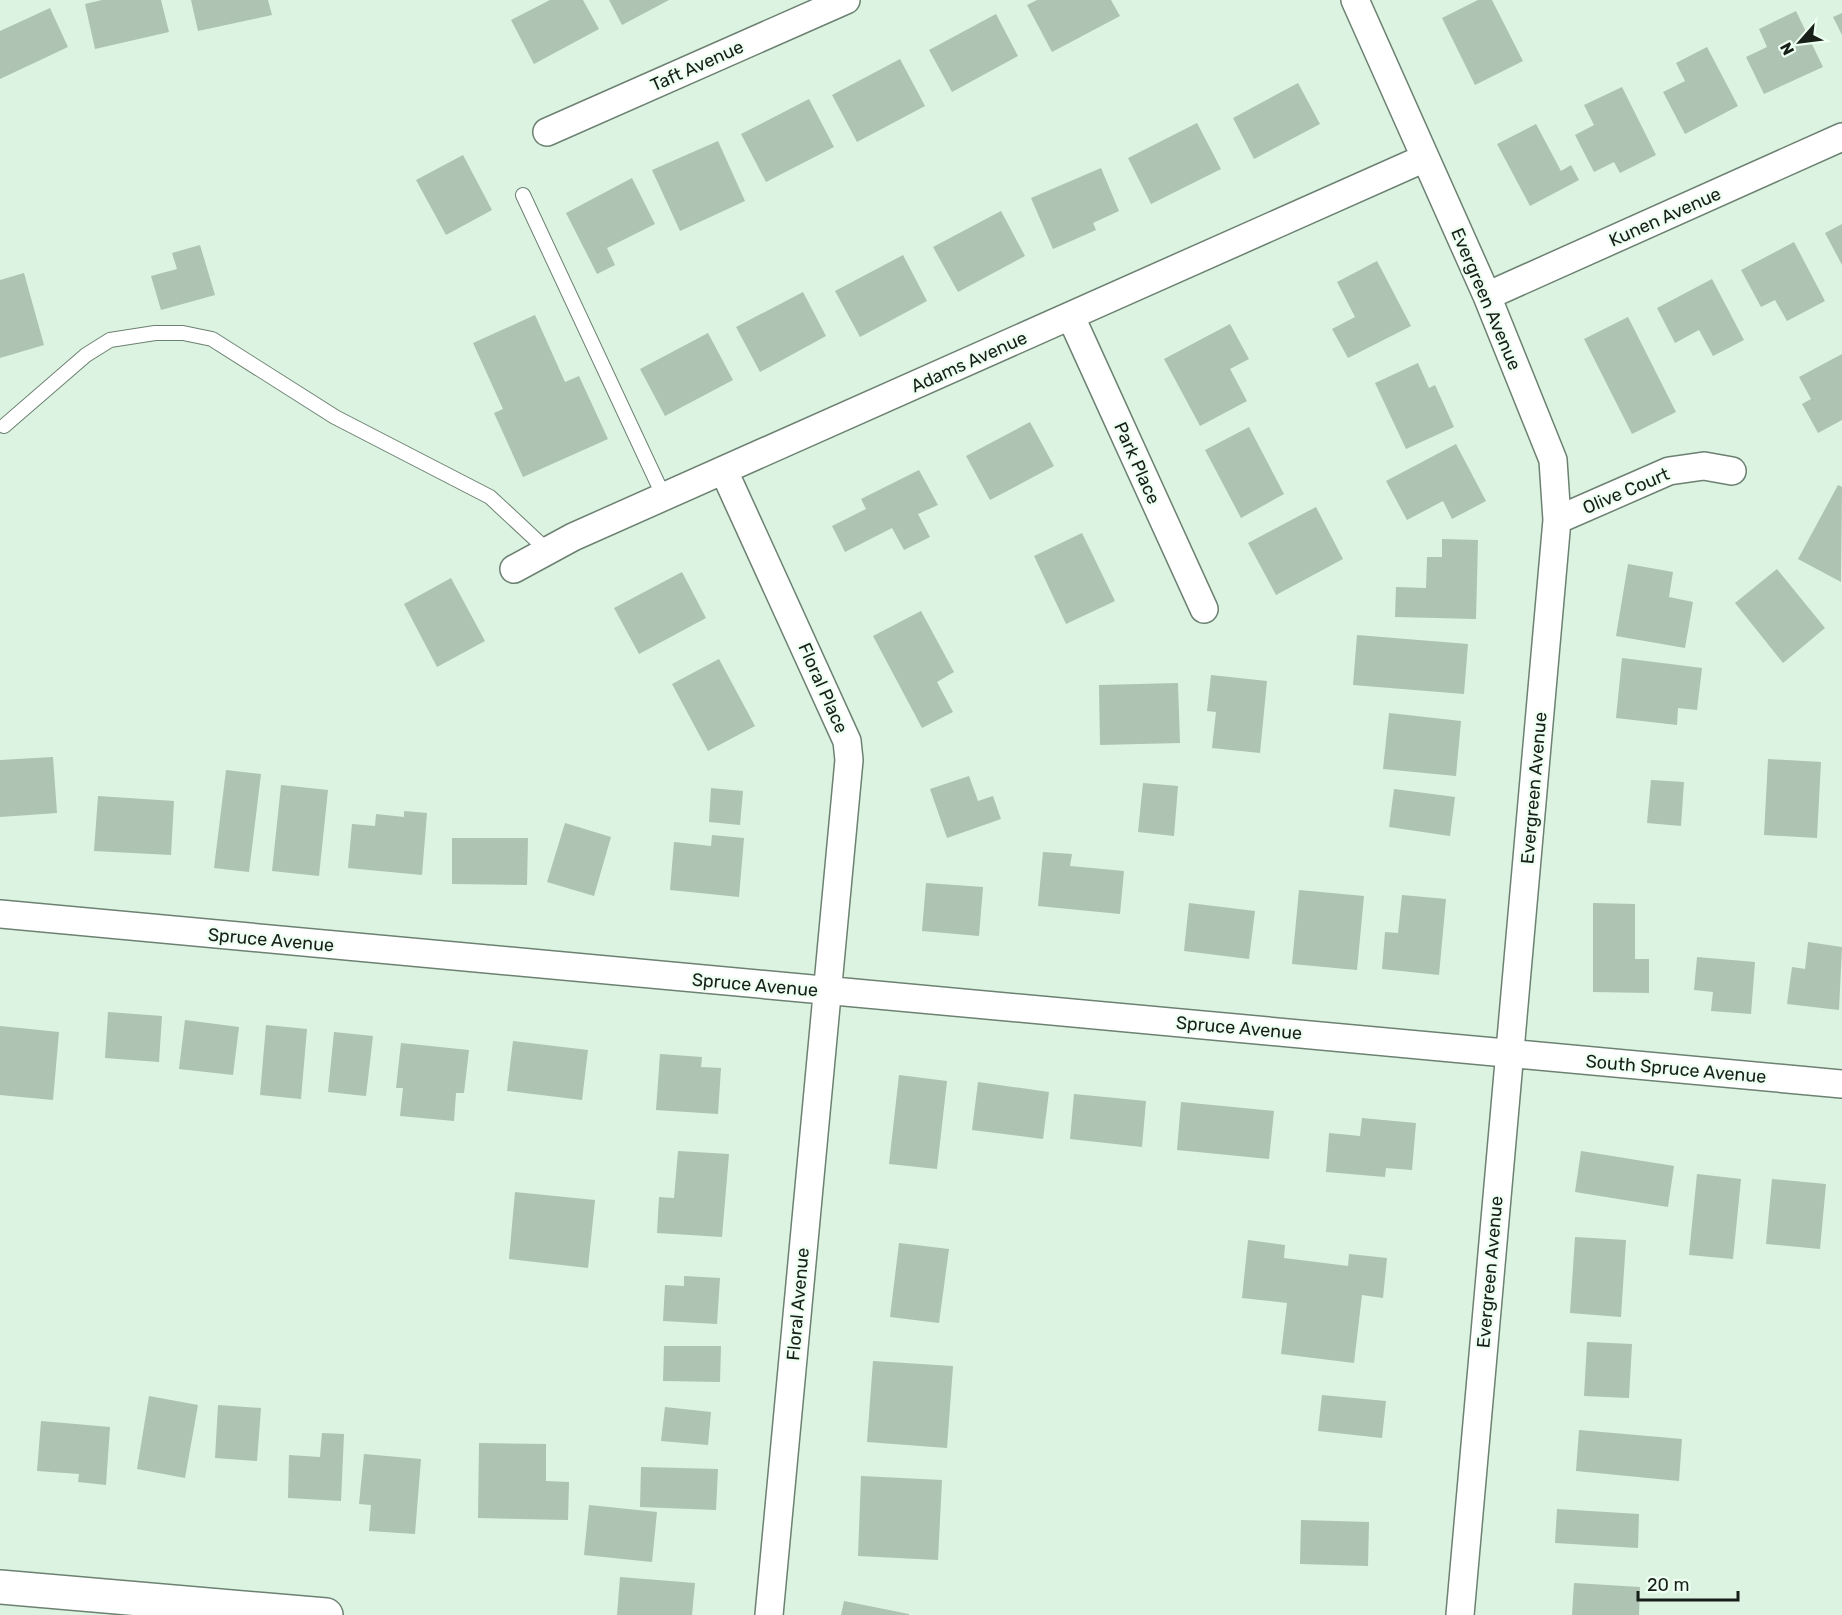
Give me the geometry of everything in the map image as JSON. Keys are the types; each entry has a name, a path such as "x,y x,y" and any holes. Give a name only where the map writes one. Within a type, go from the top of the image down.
{"street":[{"name":"Taft Avenue","path":"547,132 846,0"},
{"name":"Evergreen Avenue","path":"1355,0 1487,296 1553,460 1557,520 1460,1615"},
{"name":"Kunen Avenue","path":"1487,296 1842,137"},
{"name":"Adams Avenue","path":"514,569 573,537 1425,158"},
{"name":"Park Place","path":"1071,317 1204,609"},
{"name":"Olive Court","path":"1557,520 1669,471 1704,466 1732,471"},
{"name":"Floral Place","path":"724,471 847,741 849,760 827,992"},
{"name":"Spruce Avenue","path":"0,914 827,992 1510,1053"},
{"name":"Floral Avenue","path":"769,1615 827,992"},
{"name":"South Spruce Avenue","path":"1510,1053 1842,1084"},
{"path":"0,1587 326,1615"}],"lane":[{"path":"523,195 664,497"},
{"path":"4,426 86,355 110,340 155,333 183,333 212,339 335,417 490,497 548,551"}],"building":[{"path":"102,0 161,0 169,32 95,49 85,4"},
{"path":"191,0 268,0 272,15 198,31"},
{"path":"550,0 583,0 599,29 534,64 511,20"},
{"path":"609,0 669,0 622,25"},
{"path":"1037,0 1111,0 1120,16 1052,52 1027,5"},
{"path":"1478,0 1492,0 1523,61 1475,85 1442,18"},
{"path":"50,8 68,47 0,79 0,31"},
{"path":"1796,11 1823,67 1764,94 1746,57 1767,47 1759,29"},
{"path":"1842,13 1842,35 1833,17"},
{"path":"996,14 1018,56 952,92 929,50"},
{"path":"1707,47 1738,106 1685,134 1663,92 1685,81 1676,63"},
{"path":"900,59 925,106 857,142 832,95"},
{"path":"1298,83 1320,124 1254,159 1233,118"},
{"path":"1622,87 1656,155 1620,173 1614,162 1594,172 1575,135 1594,125 1584,105"},
{"path":"809,99 834,147 766,182 741,134"},
{"path":"1197,123 1221,169 1151,204 1128,158"},
{"path":"1536,124 1561,171 1571,165 1579,180 1530,206 1497,144"},
{"path":"718,141 745,201 680,231 652,170"},
{"path":"463,155 492,210 446,235 416,180"},
{"path":"1101,168 1119,211 1093,223 1096,230 1053,249 1031,198"},
{"path":"632,178 655,224 607,248 615,265 597,274 566,213"},
{"path":"1001,211 1025,256 958,292 933,247"},
{"path":"1842,224 1842,265 1825,233"},
{"path":"1794,242 1825,301 1787,321 1775,300 1761,307 1741,270"},
{"path":"200,245 215,295 161,310 151,276 177,269 172,253"},
{"path":"903,255 927,301 860,337 835,291"},
{"path":"1377,261 1411,326 1348,358 1332,329 1355,317 1337,282"},
{"path":"24,273 44,345 0,358 0,280"},
{"path":"1712,279 1744,340 1713,356 1699,330 1675,343 1657,308"},
{"path":"803,292 826,336 760,372 736,327"},
{"path":"535,315 565,382 579,376 608,439 523,477 494,413 503,409 473,343"},
{"path":"1628,317 1676,412 1632,434 1584,339"},
{"path":"1230,324 1249,359 1230,369 1247,401 1200,426 1164,359"},
{"path":"708,333 733,380 665,416 640,369"},
{"path":"1842,354 1842,420 1818,433 1802,404 1811,399 1799,377"},
{"path":"1418,363 1429,388 1435,385 1454,427 1406,449 1375,383"},
{"path":"1030,422 1054,466 990,500 966,456"},
{"path":"1249,427 1284,494 1241,518 1205,450"},
{"path":"1456,444 1486,501 1452,519 1443,501 1407,520 1386,481"},
{"path":"919,470 938,505 918,514 930,537 904,550 892,528 845,552 832,526 866,509 861,499"},
{"path":"1838,485 1842,487 1841,582 1798,559"},
{"path":"1316,507 1343,559 1276,595 1248,543"},
{"path":"1082,533 1115,601 1066,624 1034,556"},
{"path":"1442,539 1478,540 1476,619 1395,617 1396,587 1426,588 1427,557 1442,557"},
{"path":"1628,564 1673,572 1669,597 1693,602 1685,648 1616,636"},
{"path":"1777,569 1825,628 1783,663 1735,603"},
{"path":"682,572 706,618 639,654 614,608"},
{"path":"451,578 485,641 437,667 404,604"},
{"path":"921,611 954,672 937,682 953,712 922,728 873,636"},
{"path":"1357,635 1468,644 1464,694 1353,685"},
{"path":"1622,658 1702,668 1697,710 1678,708 1677,725 1616,718"},
{"path":"719,659 755,726 708,751 672,684"},
{"path":"1211,675 1267,681 1260,753 1212,748 1216,712 1207,711"},
{"path":"1178,683 1180,743 1100,745 1099,685"},
{"path":"1389,713 1461,721 1456,776 1383,769"},
{"path":"53,757 57,813 0,817 0,760"},
{"path":"1768,759 1821,762 1817,838 1764,835"},
{"path":"226,770 261,774 249,872 214,868"},
{"path":"969,776 978,801 993,796 1001,819 947,838 930,789"},
{"path":"1651,780 1684,782 1681,826 1647,823"},
{"path":"1143,783 1178,786 1174,836 1138,832"},
{"path":"281,785 328,790 319,876 272,871"},
{"path":"711,788 743,791 740,825 709,822"},
{"path":"1394,789 1455,797 1450,836 1389,827"},
{"path":"98,796 174,801 171,855 94,851"},
{"path":"404,811 427,813 422,875 348,868 352,824 375,826 376,814 404,817"},
{"path":"565,823 611,837 594,896 547,882"},
{"path":"712,835 744,838 739,897 670,890 674,842 711,846"},
{"path":"452,838 528,838 527,885 452,884"},
{"path":"1043,852 1072,854 1070,866 1124,871 1120,914 1038,906"},
{"path":"926,883 983,887 979,936 922,931"},
{"path":"1299,890 1364,896 1357,970 1292,964"},
{"path":"1402,895 1446,899 1439,975 1382,969 1385,932 1398,933"},
{"path":"1189,903 1255,911 1249,959 1184,951"},
{"path":"1593,903 1635,904 1635,959 1649,959 1649,993 1593,992"},
{"path":"1808,942 1842,947 1839,1010 1787,1004 1792,967 1805,969"},
{"path":"1697,957 1755,962 1751,1014 1711,1011 1713,992 1694,990"},
{"path":"108,1012 162,1016 159,1062 105,1058"},
{"path":"185,1020 239,1027 233,1075 179,1069"},
{"path":"266,1025 307,1029 301,1099 260,1095"},
{"path":"0,1026 59,1032 53,1100 0,1095"},
{"path":"334,1032 373,1036 366,1096 328,1092"},
{"path":"513,1041 588,1050 582,1100 507,1091"},
{"path":"401,1043 469,1050 464,1093 456,1093 454,1121 400,1116 403,1088 396,1088"},
{"path":"660,1054 702,1057 701,1067 721,1068 718,1114 656,1110"},
{"path":"899,1075 947,1081 937,1169 889,1164"},
{"path":"978,1082 1049,1092 1043,1139 972,1130"},
{"path":"1074,1094 1146,1101 1142,1147 1070,1139"},
{"path":"1181,1102 1274,1111 1269,1159 1177,1150"},
{"path":"1362,1118 1416,1123 1412,1170 1386,1168 1385,1177 1326,1172 1329,1133 1360,1136"},
{"path":"678,1151 729,1154 722,1237 657,1233 659,1197 674,1198"},
{"path":"1581,1151 1674,1166 1668,1207 1575,1192"},
{"path":"1697,1174 1741,1179 1733,1259 1689,1255"},
{"path":"1772,1179 1826,1184 1820,1249 1766,1244"},
{"path":"515,1192 595,1200 588,1268 509,1259"},
{"path":"1575,1237 1626,1240 1621,1317 1570,1313"},
{"path":"1248,1240 1285,1245 1284,1258 1348,1266 1349,1254 1387,1258 1383,1298 1362,1295 1354,1363 1281,1354 1287,1303 1242,1298"},
{"path":"899,1243 949,1249 939,1323 890,1317"},
{"path":"684,1276 720,1278 717,1324 663,1321 665,1285 684,1286"},
{"path":"1587,1342 1632,1344 1629,1398 1584,1396"},
{"path":"664,1346 721,1346 720,1382 663,1381"},
{"path":"873,1361 953,1366 947,1448 867,1442"},
{"path":"1322,1395 1386,1401 1382,1438 1318,1431"},
{"path":"149,1396 198,1405 185,1478 137,1469"},
{"path":"218,1405 261,1408 257,1461 215,1458"},
{"path":"665,1407 711,1412 708,1445 661,1441"},
{"path":"41,1421 110,1427 106,1485 78,1482 79,1474 37,1471"},
{"path":"1579,1430 1682,1439 1679,1481 1576,1471"},
{"path":"322,1433 344,1434 341,1501 288,1498 289,1455 320,1457"},
{"path":"479,1443 546,1444 546,1481 569,1482 568,1520 478,1518"},
{"path":"364,1454 421,1459 415,1534 369,1531 371,1505 359,1504"},
{"path":"641,1467 718,1469 716,1510 640,1507"},
{"path":"861,1476 942,1480 938,1560 858,1556"},
{"path":"589,1505 657,1512 652,1562 584,1555"},
{"path":"1557,1509 1639,1514 1638,1548 1555,1543"},
{"path":"1301,1520 1369,1522 1368,1566 1300,1564"},
{"path":"620,1577 695,1583 692,1615 617,1615"},
{"path":"1574,1583 1640,1587 1639,1615 1572,1615"},
{"path":"844,1601 909,1614 909,1615 841,1615"}]}
